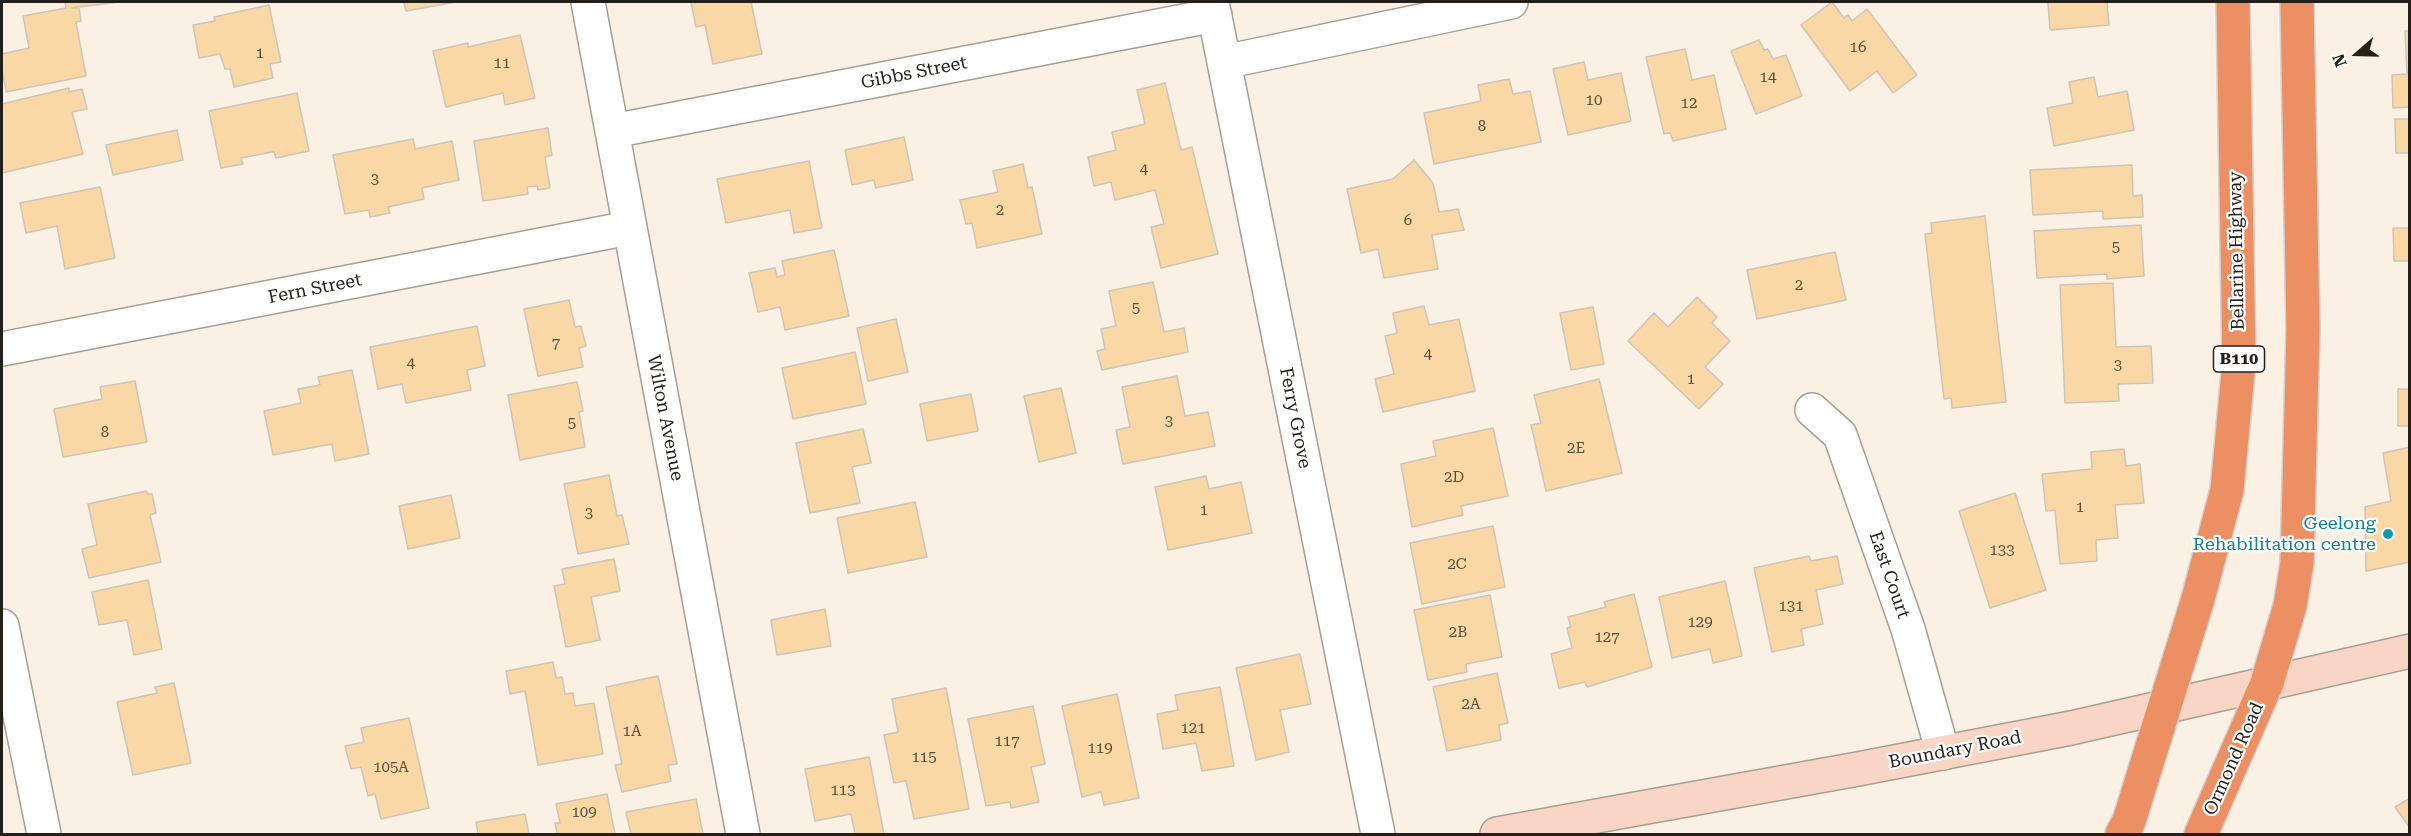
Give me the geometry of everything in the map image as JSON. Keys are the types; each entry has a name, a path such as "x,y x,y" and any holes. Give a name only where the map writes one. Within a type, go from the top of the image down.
{"highway":[{"name":"Bellarine Highway","path":"2164,706 2198,599 2227,490 2239,362 2233,2"},
{"path":"2267,683 2290,606 2297,563 2303,329 2297,2"},
{"name":"Ormond Road","path":"2201,834 2267,683"},
{"name":"B110","path":"2122,834 2129,821 2164,706"}],"main road":[{"name":"Boundary Road","path":"1497,834 1943,753 2409,651"}],"street":[{"name":"Wilton Avenue","path":"588,2 743,834"},
{"path":"1224,62 1511,2"},
{"name":"Gibbs Street","path":"613,131 1213,8"},
{"name":"Ferry Grove","path":"1213,8 1378,834"},
{"name":"Fern Street","path":"2,349 629,228"},
{"name":"East Court","path":"1812,410 1840,435 1908,629 1943,753"},
{"path":"2,626 44,834"}],"building":[{"path":"65,2 119,2 71,8 79,8 81,21 76,22 86,76 6,92 2,54 29,48 23,16 66,8"},
{"path":"404,2 456,2 406,11"},
{"path":"691,2 751,2 762,54 713,64 705,25 696,27"},
{"path":"1832,2 1844,18 1848,15 1852,21 1867,9 1917,75 1893,93 1877,71 1850,91 1801,25"},
{"path":"2048,2 2107,2 2109,25 2050,30"},
{"path":"269,5 281,62 270,64 273,78 234,87 230,69 225,69 220,54 199,58 193,25 215,21 214,17"},
{"path":"2405,31 2410,31 2410,107 2393,108 2392,75 2407,74"},
{"path":"520,35 535,98 505,105 503,93 446,107 433,51 468,43 468,47"},
{"path":"1759,40 1764,50 1768,49 1773,59 1786,55 1802,96 1756,114 1731,51"},
{"path":"1685,49 1692,80 1714,75 1726,129 1673,141 1670,133 1664,134 1646,57"},
{"path":"1584,62 1588,80 1621,73 1631,121 1568,135 1553,69"},
{"path":"2094,77 2098,97 2127,91 2134,130 2054,146 2047,108 2073,103 2069,82"},
{"path":"1509,79 1513,94 1530,91 1541,142 1434,164 1424,113 1481,101 1478,85"},
{"path":"1165,83 1181,150 1192,147 1218,254 1161,268 1151,227 1164,224 1155,190 1115,200 1111,182 1094,186 1088,157 1116,150 1112,132 1145,124 1137,90"},
{"path":"69,88 69,92 82,89 87,109 72,112 83,154 2,173 2,104"},
{"path":"297,93 309,151 276,158 272,152 241,158 243,164 221,168 209,111"},
{"path":"2395,119 2410,119 2410,153 2396,153"},
{"path":"548,128 552,155 545,157 550,188 538,190 537,186 527,187 528,194 483,201 474,141"},
{"path":"177,130 183,160 113,175 106,145"},
{"path":"904,137 913,180 876,188 874,180 852,185 845,150"},
{"path":"413,139 415,149 452,141 459,180 422,188 424,199 388,207 390,213 370,217 369,210 345,214 333,155"},
{"path":"1414,160 1433,183 1439,212 1458,209 1464,230 1432,235 1438,269 1384,278 1378,249 1361,253 1347,189 1393,179"},
{"path":"809,161 822,228 794,233 790,210 726,223 717,179"},
{"path":"1023,164 1028,188 1032,187 1042,234 977,248 972,223 966,224 960,200 998,192 993,171"},
{"path":"2132,165 2133,196 2142,195 2143,217 2103,219 2103,211 2033,215 2030,170"},
{"path":"100,187 115,258 65,269 57,226 26,233 20,203"},
{"path":"1985,216 2006,402 1952,408 1951,398 1944,399 1925,234 1932,233 1931,223"},
{"path":"2141,225 2144,276 2107,279 2107,274 2037,278 2034,231"},
{"path":"2393,228 2410,228 2410,261 2394,261"},
{"path":"834,250 849,316 785,330 780,307 758,312 749,273 775,268 777,277 785,275 782,261"},
{"path":"1835,252 1846,300 1757,319 1747,270"},
{"path":"1153,282 1164,332 1184,328 1188,352 1102,370 1097,351 1105,349 1101,329 1116,326 1109,291"},
{"path":"2113,283 2116,347 2151,346 2153,383 2118,384 2119,401 2065,403 2060,285"},
{"path":"1697,297 1717,317 1712,323 1730,341 1705,367 1723,384 1699,409 1628,341 1654,313 1668,327"},
{"path":"569,300 575,327 581,326 586,346 579,348 583,367 538,376 524,309"},
{"path":"1424,306 1429,325 1459,319 1475,391 1383,412 1375,379 1394,374 1385,336 1397,333 1393,313"},
{"path":"1593,307 1604,364 1571,370 1560,313"},
{"path":"896,319 908,372 868,381 857,328"},
{"path":"477,326 485,366 467,370 471,390 406,403 402,384 378,389 370,347"},
{"path":"855,352 866,404 793,419 782,368"},
{"path":"352,370 369,454 335,461 332,444 273,455 264,411 301,403 298,389 320,385 318,377"},
{"path":"1177,376 1185,416 1208,412 1215,446 1123,464 1116,430 1130,427 1122,387"},
{"path":"1599,379 1622,473 1546,491 1531,425 1541,423 1534,395"},
{"path":"135,381 147,442 63,457 54,409 102,399 100,387"},
{"path":"577,382 583,411 579,412 585,447 520,460 508,395"},
{"path":"1061,388 1076,453 1039,462 1024,396"},
{"path":"2398,389 2410,389 2410,426 2398,426"},
{"path":"971,394 978,431 927,441 920,404"},
{"path":"1493,428 1508,496 1461,506 1463,515 1412,527 1401,464 1436,456 1433,441"},
{"path":"863,429 871,463 852,467 860,503 810,513 796,443"},
{"name":"Geelong Rehabilitation centre","path":"2410,447 2410,562 2366,571 2365,507 2391,501 2383,453"},
{"path":"2124,449 2126,466 2140,464 2144,503 2115,505 2118,538 2096,540 2097,561 2060,564 2055,510 2046,511 2042,474 2092,469 2091,452"},
{"path":"609,475 617,516 622,515 629,544 578,554 564,484"},
{"path":"1206,476 1209,489 1241,482 1252,533 1168,550 1155,487"},
{"path":"146,491 152,494 156,513 150,515 161,562 89,578 82,549 97,545 88,504"},
{"path":"2015,493 2046,590 1990,608 1959,511"},
{"path":"451,495 460,538 408,549 399,506"},
{"path":"915,502 927,557 848,573 837,518"},
{"path":"1493,526 1505,587 1422,604 1410,543"},
{"path":"1809,556 1811,561 1837,556 1843,584 1816,590 1823,624 1801,629 1804,645 1772,652 1754,568"},
{"path":"614,559 620,591 591,597 600,640 566,647 554,586 565,584 562,569"},
{"path":"148,580 162,649 134,655 127,620 99,625 92,592"},
{"path":"1725,581 1742,656 1713,663 1710,649 1672,658 1659,597"},
{"path":"1634,594 1652,667 1587,687 1585,682 1559,688 1551,654 1572,648 1567,628 1571,627 1568,617 1606,607 1604,602"},
{"path":"1490,595 1502,657 1466,664 1467,672 1428,680 1414,610"},
{"path":"825,609 831,646 777,655 771,620"},
{"path":"1300,654 1311,704 1280,710 1289,752 1256,760 1236,668"},
{"path":"553,662 556,678 562,677 565,694 573,693 575,706 594,703 603,754 538,765 525,691 510,694 506,671"},
{"path":"1497,673 1508,723 1499,725 1501,740 1447,751 1433,687"},
{"path":"658,676 677,764 668,765 671,781 622,792 615,765 622,764 606,687"},
{"path":"174,683 191,763 133,775 117,702 157,693 155,687"},
{"path":"1220,687 1234,766 1202,771 1196,743 1163,749 1157,714 1178,710 1175,695"},
{"path":"946,688 969,809 914,819 906,781 894,783 884,735 898,732 892,699"},
{"path":"1117,694 1139,798 1104,805 1101,792 1082,797 1062,706"},
{"path":"1033,706 1045,764 1031,767 1039,802 1011,808 1010,802 986,806 968,719"},
{"path":"409,718 429,808 381,819 375,794 368,796 361,767 351,769 345,746 364,742 361,728"},
{"path":"869,757 884,834 855,834 851,814 815,821 805,769"},
{"path":"607,794 615,834 557,834 555,823 560,823 556,804"},
{"path":"2410,798 2410,828 2395,807"},
{"path":"696,799 703,834 631,834 626,812"},
{"path":"525,814 529,834 478,834 476,822"}],"place":[{"name":"Geelong Rehabilitation centre","path":"2388,534"}]}
